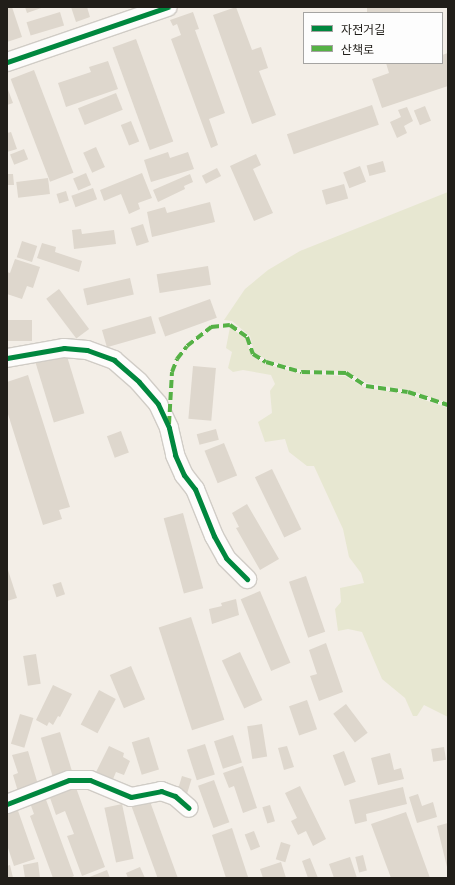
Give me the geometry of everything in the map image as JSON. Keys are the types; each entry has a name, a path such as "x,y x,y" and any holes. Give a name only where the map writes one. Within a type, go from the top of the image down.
{"street":[{"path":"7,62 168,7"},
{"path":"7,358 64,348 87,350 114,360 139,382 158,404 169,428 175,455 184,475 195,489 214,536 226,558 247,578"},
{"path":"7,804 69,780 90,780 112,791 131,797 161,791 175,796 189,808"}],"green space":[{"path":"448,192 448,403 408,390 367,383 346,371 302,370 267,360 254,352 250,336 232,321 224,320 245,289 268,270 300,251"},
{"path":"230,327 246,339 251,355 265,364 302,374 345,376 365,388 407,394 448,408 448,717 424,705 417,716 413,716 405,698 382,679 362,632 348,629 338,631 335,609 341,602 340,588 364,583 361,573 349,557 343,529 314,466 307,466 289,452 285,439 265,442 258,422 272,413 270,391 275,384 271,375 243,370 233,372 228,368 232,352 226,348"}],"building":[{"path":"7,7 12,7 22,37 7,42"},
{"path":"25,7 44,7 27,13"},
{"path":"71,7 87,7 90,17 76,22"},
{"path":"236,7 252,50 261,47 268,68 259,71 276,115 252,124 213,15"},
{"path":"367,7 400,7 400,12 367,12"},
{"path":"60,12 64,25 31,36 27,22"},
{"path":"193,12 199,29 195,30 225,113 209,119 218,145 211,148 171,39 181,35 177,24 173,26 170,20"},
{"path":"136,39 173,141 150,150 113,48"},
{"path":"448,53 448,86 382,108 372,79 389,73 386,64 443,64 443,55"},
{"path":"108,61 118,89 66,107 58,83 91,72 89,67"},
{"path":"34,70 73,173 50,182 11,79"},
{"path":"7,87 13,103 7,105"},
{"path":"116,93 123,110 85,125 78,108"},
{"path":"372,105 379,125 294,154 287,134"},
{"path":"425,106 431,121 420,125 414,110"},
{"path":"407,107 413,121 404,126 407,133 397,138 390,122 401,117 398,110"},
{"path":"131,121 139,141 129,146 121,125"},
{"path":"11,132 17,149 7,152 7,133"},
{"path":"96,147 105,167 92,173 83,153"},
{"path":"24,149 28,159 14,165 10,155"},
{"path":"168,152 170,158 188,152 194,169 151,182 144,160"},
{"path":"256,154 261,165 253,169 273,213 254,221 230,166"},
{"path":"383,161 386,172 369,176 367,165"},
{"path":"360,166 366,182 349,188 343,172"},
{"path":"217,168 221,176 206,184 202,176"},
{"path":"86,173 91,185 78,190 73,178"},
{"path":"142,173 152,198 138,203 140,209 129,214 121,194 104,201 100,190"},
{"path":"7,174 13,174 14,185 7,185"},
{"path":"190,174 193,182 184,186 185,189 158,202 153,190"},
{"path":"48,178 50,194 18,198 16,182"},
{"path":"344,184 348,198 326,205 322,190"},
{"path":"93,188 97,199 75,207 71,196"},
{"path":"66,191 69,201 59,203 56,194"},
{"path":"210,202 215,222 152,237 147,212 165,207 167,213"},
{"path":"143,224 149,242 137,246 131,228"},
{"path":"81,229 82,234 114,230 116,244 74,249 72,230"},
{"path":"22,241 37,246 32,262 17,257"},
{"path":"42,243 56,247 55,252 82,261 79,272 37,258"},
{"path":"15,259 40,267 33,288 27,286 22,299 7,294 7,272 10,273"},
{"path":"208,266 211,285 160,293 157,274"},
{"path":"130,278 134,295 87,305 83,289"},
{"path":"59,289 89,329 76,339 46,299"},
{"path":"210,299 217,318 165,337 158,318"},
{"path":"151,316 156,333 107,347 102,330"},
{"path":"7,320 32,320 32,341 7,341"},
{"path":"66,353 84,413 54,423 35,362"},
{"path":"193,366 216,368 211,421 188,419"},
{"path":"28,375 70,507 59,510 62,519 43,525 7,411 7,382"},
{"path":"216,429 219,440 200,445 197,434"},
{"path":"121,431 129,453 115,458 107,436"},
{"path":"224,443 237,475 218,483 205,451"},
{"path":"272,469 301,529 284,538 255,477"},
{"path":"247,504 279,559 260,570 236,528 239,527 232,513"},
{"path":"183,513 203,588 184,594 164,518"},
{"path":"7,567 17,598 7,601"},
{"path":"306,576 325,632 308,638 289,582"},
{"path":"61,582 65,594 56,597 52,585"},
{"path":"260,591 290,663 271,671 241,599"},
{"path":"236,599 239,615 212,624 209,609 222,606 221,603"},
{"path":"191,617 224,720 192,730 159,628"},
{"path":"326,643 343,692 319,701 310,676 317,674 309,650"},
{"path":"240,652 262,700 244,708 222,660"},
{"path":"36,654 41,684 28,686 23,656"},
{"path":"131,666 145,699 124,708 110,675"},
{"path":"53,685 72,694 60,717 58,716 53,725 49,722 47,726 36,720"},
{"path":"99,690 116,699 97,733 81,724"},
{"path":"307,700 317,729 299,735 289,706"},
{"path":"346,704 368,733 355,742 333,714"},
{"path":"20,714 33,718 24,748 11,744"},
{"path":"262,724 267,757 252,759 247,726"},
{"path":"60,732 73,775 54,781 41,738"},
{"path":"233,735 242,763 223,769 214,741"},
{"path":"149,737 159,770 142,775 132,742"},
{"path":"205,744 215,774 197,780 187,750"},
{"path":"109,746 124,753 123,757 130,761 124,775 116,772 111,784 94,776"},
{"path":"287,746 294,767 284,770 278,748"},
{"path":"444,747 446,760 433,762 431,749"},
{"path":"28,751 39,788 19,795 13,775 18,773 12,755"},
{"path":"344,751 356,782 345,786 333,755"},
{"path":"390,753 394,770 401,768 404,779 378,785 371,758"},
{"path":"243,766 257,808 243,813 234,786 229,788 223,773"},
{"path":"182,776 192,779 186,798 176,795"},
{"path":"214,780 229,822 213,828 198,786"},
{"path":"75,785 105,867 82,876 67,836 74,834 65,811 56,815 49,795"},
{"path":"300,786 326,839 313,846 306,831 298,835 291,821 297,818 285,793"},
{"path":"403,787 407,804 366,814 367,821 355,824 349,800"},
{"path":"418,794 422,806 433,802 437,817 417,823 409,797"},
{"path":"148,796 178,878 158,878 130,802"},
{"path":"45,797 74,876 70,878 53,878 30,816 34,814 30,803"},
{"path":"122,804 134,859 116,863 104,808"},
{"path":"16,805 35,859 14,866 7,845 7,808"},
{"path":"270,805 275,821 267,824 262,807"},
{"path":"406,812 430,878 391,878 371,824"},
{"path":"448,823 448,867 447,867 437,826"},
{"path":"232,828 248,877 245,878 226,878 212,835"},
{"path":"254,831 260,847 251,850 245,835"},
{"path":"281,842 291,845 285,862 276,859"},
{"path":"363,855 367,871 359,872 355,857"},
{"path":"350,857 357,878 334,878 329,864"},
{"path":"310,858 318,878 308,878 302,861"},
{"path":"38,862 40,878 25,878 23,865"},
{"path":"281,862 286,878 263,878 260,869"},
{"path":"10,865 13,878 7,878 7,866"},
{"path":"140,867 145,878 128,878 126,873"},
{"path":"107,870 110,878 87,878"}],"marked path":[{"path":"169,424 172,372 177,359 187,346 211,327 230,325 247,337 253,354 266,362 302,372 346,373 366,386 408,392 448,405"}],"cycle path":[{"path":"7,62 168,7"},
{"path":"7,358 64,348 87,350 114,360 139,382 158,404 169,428 175,455 184,475 195,489 214,536 226,558 247,579"},
{"path":"7,804 69,780 90,780 131,797 161,791 175,796 189,808"}]}
